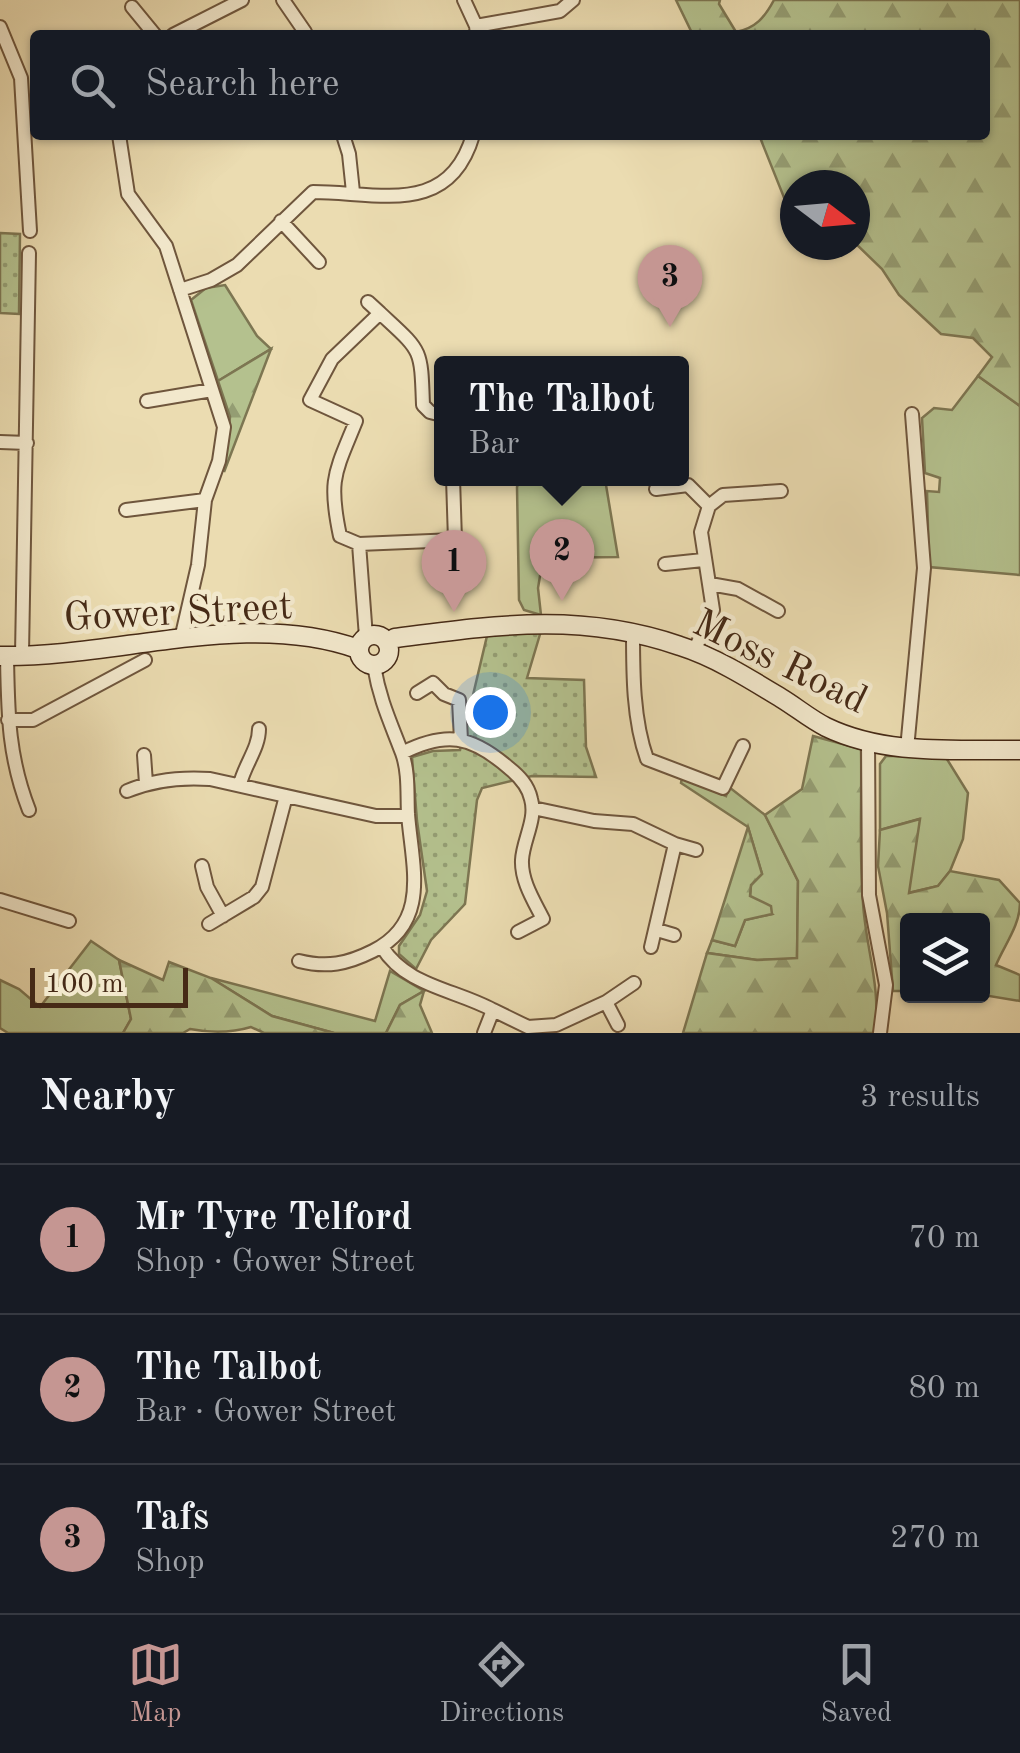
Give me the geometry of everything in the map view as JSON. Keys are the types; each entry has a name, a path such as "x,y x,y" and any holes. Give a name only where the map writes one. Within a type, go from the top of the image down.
{"street":[{"path":"183,30 242,0"},
{"path":"284,0 304,30"},
{"path":"464,0 476,30 560,11 573,0"},
{"path":"132,7 151,30"},
{"path":"0,34 21,78 34,222"},
{"path":"120,140 128,194 166,246 224,426 205,500 198,565 181,639"},
{"path":"345,140 353,192"},
{"path":"180,290 211,280 238,265 313,192 410,196 440,186 467,156 472,140"},
{"path":"280,221 319,262"},
{"path":"29,254 27,442 10,655 7,768 29,810"},
{"path":"368,302 416,347 422,361 423,405 434,413"},
{"path":"380,313 332,358 310,400 356,421 333,477 332,498 340,536 360,544 456,540 453,486"},
{"path":"147,401 212,390"},
{"path":"907,749 924,568 912,414"},
{"path":"0,442 27,442"},
{"path":"918,485 935,484"},
{"path":"689,485 709,506"},
{"path":"656,488 672,486"},
{"path":"694,651 713,610 700,532 709,506 723,495 780,491"},
{"path":"126,510 205,500"},
{"path":"360,544 361,660 374,666"},
{"path":"665,564 703,560"},
{"path":"710,584 738,589 778,610"},
{"path":"374,666 388,656 388,644 396,638 509,623 601,626 632,632 633,669 647,759 723,788 743,746"},
{"name":"Moss Road","path":"632,632 694,651 825,726 868,742 907,749 1020,750"},
{"name":"Gower Street","path":"10,655 181,639 294,634 362,643 380,636 388,644"},
{"path":"106,648 120,673"},
{"path":"8,720 33,720 145,660"},
{"path":"299,961 324,967 344,963 382,946 401,930 416,885 402,753 380,702 374,666"},
{"path":"417,692 433,684 460,700 461,740"},
{"path":"240,784 252,751 263,740"},
{"path":"402,753 428,740 461,740 484,749 527,787 533,808 522,874 547,925 518,932"},
{"path":"868,742 869,895 886,985 880,1033"},
{"path":"144,755 146,783"},
{"path":"127,791 146,783 188,778 240,784 376,816 408,816"},
{"path":"209,924 254,897 262,887 286,796"},
{"path":"533,808 594,822 633,824 696,850"},
{"path":"650,947 676,844"},
{"path":"202,866 206,887 223,916"},
{"path":"0,900 68,921"},
{"path":"657,930 674,935"},
{"path":"382,946 392,964 417,981 473,999 528,1026 556,1025 606,1002 634,983"},
{"path":"606,1002 618,1025"},
{"path":"484,1033 493,1010"}],"green space":[{"path":"676,0 720,0 735,30 691,30"},
{"path":"774,0 1020,0 1020,406 978,376 992,357 973,338 941,334 899,295 870,257 870,170 780,170 780,188 761,140 990,140 990,30 742,30 759,21"},
{"path":"0,233 20,234 19,314 0,313"},
{"path":"225,285 257,336 271,349 218,381 191,300 206,288"},
{"path":"271,349 224,472 230,417 218,381"},
{"path":"978,376 1020,406 1020,575 929,567 927,491 939,492 940,478 925,473 922,418 934,408 952,410"},
{"path":"606,486 618,557 543,558 538,588 541,615 524,610 519,600 517,487"},
{"path":"541,631 527,678 584,680 586,747 596,777 532,776 482,788 477,800 465,904 431,940 416,969 399,954 399,946 420,915 427,891 412,757 460,750 487,636"},
{"path":"813,736 861,749 862,884 875,983 875,1033 683,1033 707,953 757,960 797,958 798,881 765,815 802,789"},
{"path":"886,756 945,756 968,793 963,839 950,871 938,886 908,893 919,819 880,830 880,764"},
{"path":"682,778 726,796 729,787 765,815 798,881 797,959 757,960 707,953 712,940 735,946 745,920 772,914 750,897 751,885 762,874 748,827 681,783"},
{"path":"920,819 909,893 938,886 950,871 999,880 1020,903 1015,927 996,965 1020,975 1020,1001 990,996 990,913 900,913 900,991 893,991 887,913 878,866 880,830"},
{"path":"748,827 762,874 751,885 750,896 771,906 772,914 745,920 735,946 712,940"},
{"path":"91,941 119,960 131,1019 123,1033 8,1033 0,1028 0,980 19,989 40,1007"},
{"path":"119,960 163,980 169,962 211,978 272,1016 334,1033 264,1033 251,1027 221,1032 190,1029 183,1033 123,1033 131,1019"},
{"path":"390,971 424,991 400,1005 386,1033 334,1033 272,1016 211,978 375,1021"},
{"path":"424,991 420,1005 432,1033 386,1033 400,1005"}],"place":[{"name":"Tafs","path":"670,327"},
{"name":"The Talbot","path":"562,601"},
{"name":"Mr Tyre Telford","path":"454,612"}]}
